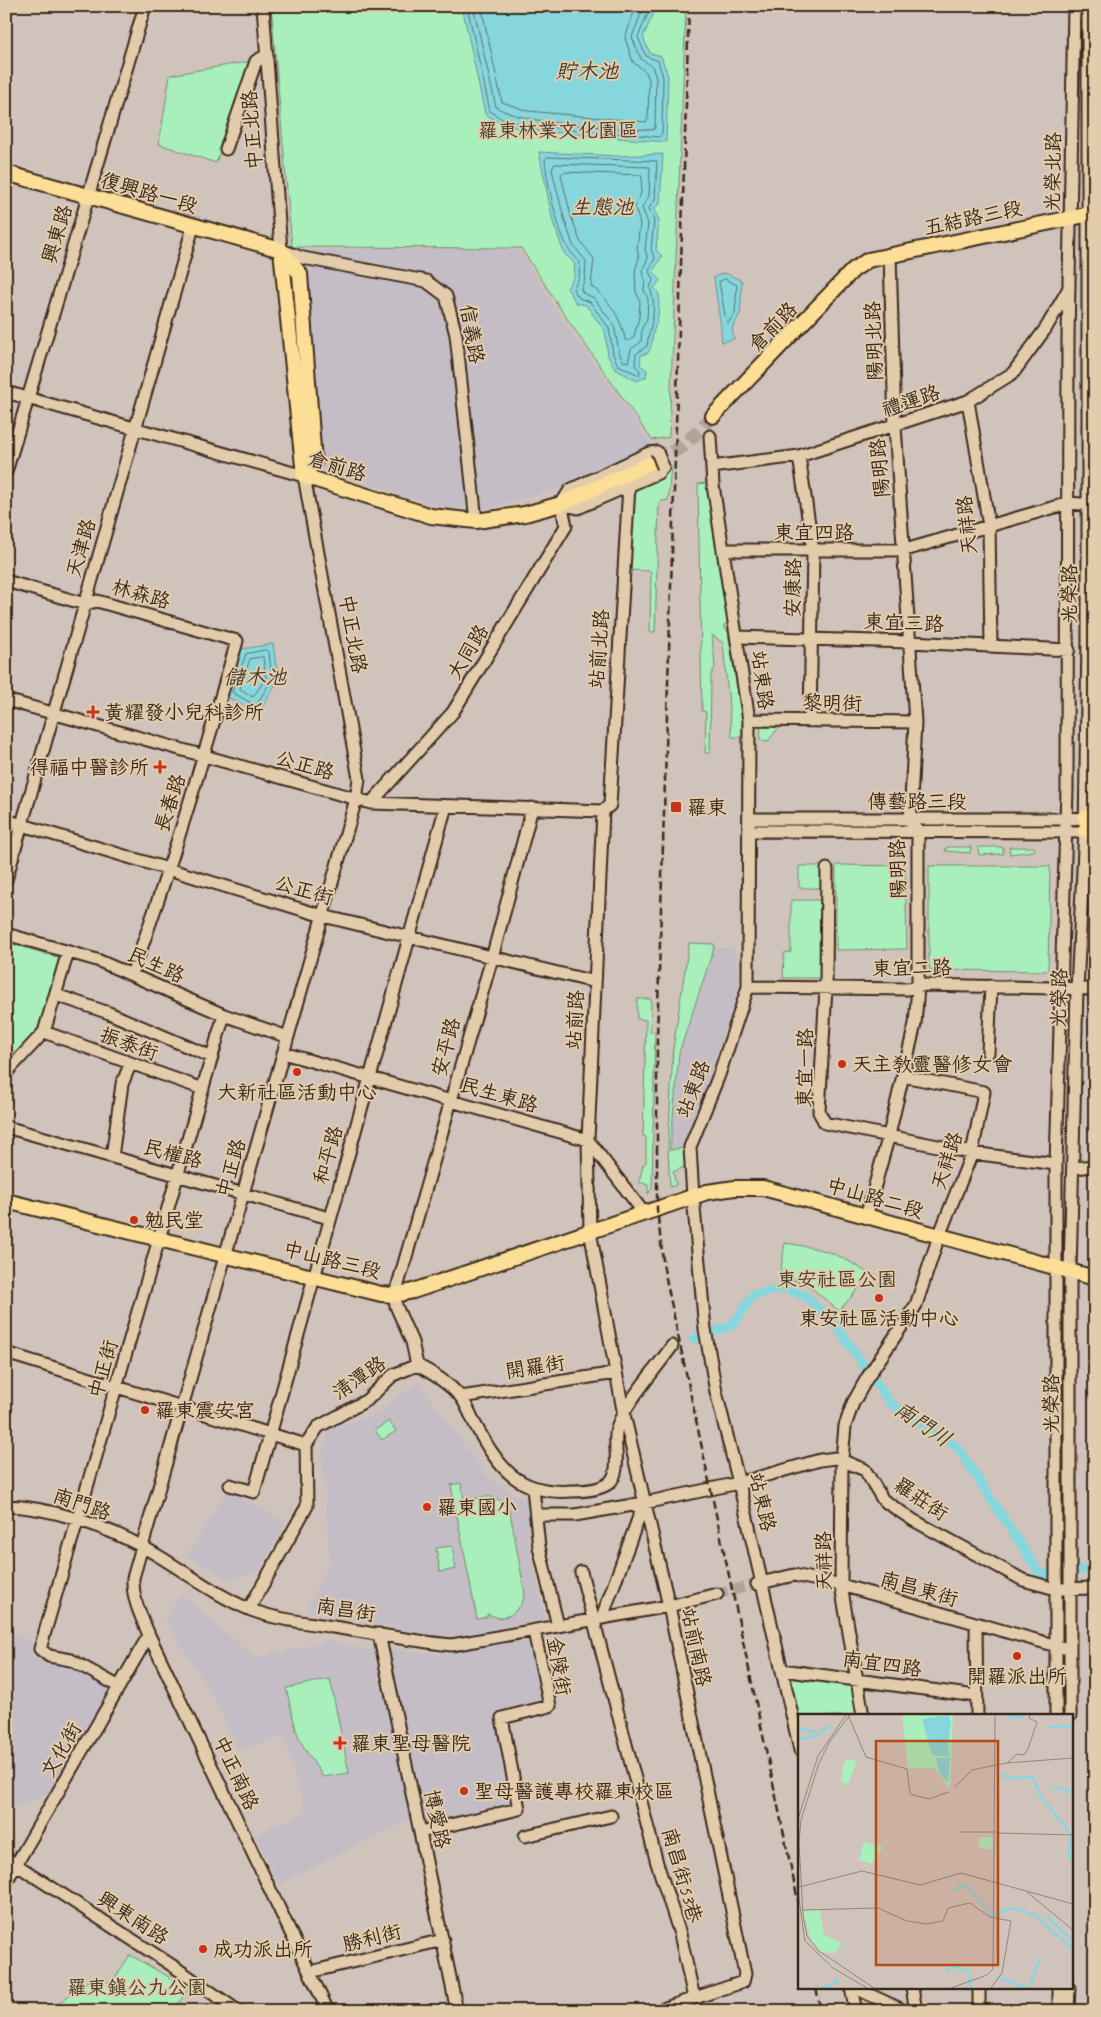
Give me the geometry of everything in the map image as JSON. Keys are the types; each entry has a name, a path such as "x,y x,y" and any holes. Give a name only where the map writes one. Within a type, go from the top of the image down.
{"main road":[{"name":"復興路一段","path":"6,173 281,250"},
{"name":"五結路三段","path":"860,265 868,260 890,255 1091,214"},
{"name":"中正北路","path":"281,250 304,476"},
{"name":"倉前路","path":"713,416 860,265"},
{"name":"倉前路","path":"304,476 430,516 476,521 525,514 561,504 658,460"},
{"name":"中山路二段","path":"644,1213 723,1189 763,1188 1095,1278"},
{"name":"中山路三段","path":"6,1201 226,1254 313,1278 381,1294 395,1295 413,1291 644,1213"}],"street":[{"name":"興東路","path":"6,472 145,6"},
{"name":"中正北路","path":"263,6 281,250"},
{"name":"光榮北路","path":"1068,338 1074,6"},
{"name":"光榮北路","path":"1088,6 1091,214 1088,282"},
{"path":"226,150 256,61 267,55"},
{"name":"天津路","path":"6,880 194,227"},
{"name":"信義路","path":"281,250 303,258 426,281 446,296 456,335 476,521"},
{"name":"陽明北路","path":"890,255 895,426"},
{"name":"光榮路","path":"1070,1714 1070,1272 1077,988 1091,824 1091,505 1088,282"},
{"name":"禮運路","path":"712,468 799,456 968,401 1013,373 1046,328 1070,286"},
{"name":"光榮路","path":"1056,1714 1056,1164 1062,988 1069,650 1068,338"},
{"name":"倉前路","path":"6,392 304,476"},
{"name":"天祥路","path":"968,401 989,526 991,646"},
{"name":"陽明路","path":"866,1217 889,1135 915,1024 918,987 918,832 910,821 915,722 905,550 895,426"},
{"name":"站東路","path":"710,436 712,468 723,550 749,720 748,987 719,1075 690,1148 693,1197 705,1329 716,1392 739,1483 759,1584 782,1670 798,1741"},
{"name":"安康路","path":"799,456 813,551 810,721"},
{"path":"561,504 578,508 658,473 658,460"},
{"name":"中正北路","path":"304,476 360,778 356,799"},
{"name":"站前北路","path":"603,811 610,805 628,486"},
{"path":"1069,502 1091,505"},
{"name":"東宜四路","path":"723,550 905,550 1069,502"},
{"name":"大同路","path":"371,803 453,712 566,526 561,504"},
{"name":"林森路","path":"6,581 85,604 96,601 237,641"},
{"name":"東宜三路","path":"737,637 910,642 1069,650"},
{"name":"長春路","path":"132,974 169,869 237,641"},
{"name":"公正路","path":"6,700 371,803 603,811"},
{"name":"黎明街","path":"749,720 915,722"},
{"name":"中正路","path":"143,1547 356,799"},
{"name":"和平路","path":"230,1485 254,1492 329,1218 446,806"},
{"name":"安平路","path":"395,1295 492,958 532,808"},
{"name":"站前路","path":"590,1231 588,1140 603,811"},
{"name":"公正街","path":"6,820 323,916 595,982"},
{"name":"傳藝路三段","path":"749,825 910,821 1065,825"},
{"name":"傳藝路三段","path":"749,825 918,832 1091,824"},
{"name":"東宜一路","path":"827,869 826,988 819,1112 825,1123 972,1153 1056,1164"},
{"name":"民生路","path":"6,934 68,952 132,974 224,1015 288,1037"},
{"path":"6,1073 44,1032 68,952"},
{"path":"988,1053 991,986"},
{"name":"東宜二路","path":"748,987 908,989 918,987 991,986 1095,989"},
{"path":"56,995 108,1012 212,1057"},
{"name":"中正街","path":"118,1686 71,1660 49,1656 40,1649 118,1388 224,1015"},
{"name":"振泰街","path":"44,1032 203,1089"},
{"name":"民生東路","path":"283,1053 588,1140"},
{"path":"112,1156 122,1084 130,1064"},
{"name":"天祥路","path":"863,1714 841,1586 842,1459 845,1426 867,1378 916,1305 939,1236 972,1153 984,1092 903,1076"},
{"name":"民權路","path":"6,1127 178,1176 244,1192 329,1218"},
{"path":"588,1140 644,1213"},
{"path":"1074,1168 1095,1166"},
{"name":"站前南路","path":"590,1231 623,1410 669,1606 744,1974 743,1982 656,2011"},
{"path":"395,1295 396,1306 412,1342 417,1365"},
{"path":"623,1410 672,1346"},
{"path":"6,1353 306,1445 307,1506 249,1609"},
{"name":"清潭路","path":"306,1445 318,1427 367,1400 393,1375 417,1365 439,1377 461,1398 498,1463 522,1484 533,1488 566,1492 589,1490 608,1483 615,1473 616,1430 623,1410"},
{"name":"開羅街","path":"461,1398 616,1373"},
{"name":"羅莊街","path":"644,1503 739,1483 820,1460 842,1459 865,1470 883,1500 913,1520 1023,1580 1056,1589 1095,1588"},
{"path":"533,1488 539,1547 558,1626"},
{"path":"536,1515 575,1516 644,1503"},
{"path":"597,1618 644,1503"},
{"name":"南門路","path":"6,1506 51,1511 143,1547"},
{"name":"南昌街","path":"143,1547 203,1586 249,1609 277,1620 452,1645 669,1606"},
{"name":"中正南路","path":"143,1547 133,1578 136,1606 328,2011"},
{"name":"南昌街53巷","path":"581,1572 597,1618 657,1863 680,1934 694,1998"},
{"name":"南昌東街","path":"759,1584 794,1575 841,1586 1056,1648 1070,1649"},
{"path":"669,1606 716,1594"},
{"path":"976,1625 977,1714"},
{"name":"金陵街","path":"420,1832 519,1809 502,1718 550,1706 534,1631"},
{"name":"博愛路","path":"379,1634 457,2011"},
{"name":"文化街","path":"6,1882 11,1862 149,1635"},
{"name":"南宜四路","path":"782,1670 976,1696"},
{"path":"525,1836 611,1816"},
{"name":"興東南路","path":"11,1862 173,1966 238,2011"},
{"name":"勝利街","path":"310,1972 442,1940"},
{"path":"851,1990 856,2011"},
{"path":"859,1990 905,2011"},
{"path":"912,1990 916,2011"},
{"path":"979,1990 979,2011"},
{"path":"1059,1990 1059,2011"},
{"path":"1068,2011 1069,1990"}],"shaded area":[{"path":"386,248 519,249 558,313 654,447 562,488 481,510 450,508 408,497 320,467 314,375 304,271 294,251"},
{"path":"714,948 734,948 740,987 684,1148 670,1150 679,1053"},
{"name":"羅東國小","path":"418,1382 487,1476 518,1497 529,1500 529,1544 545,1619 453,1639 309,1612 308,1606 330,1561 322,1456 329,1429 376,1414"},
{"path":"227,1490 286,1522 258,1571 229,1580 187,1556"},
{"name":"羅東聖母醫院","path":"181,1594 255,1658 327,1641 374,1651 410,1816 406,1821 284,1882 277,1881 255,1834 306,1813 284,1735 238,1751 221,1711 165,1620"},
{"path":"6,1631 117,1677 50,1792 6,1812"},
{"name":"羅東聖母醫院","path":"530,1639 545,1705 498,1713 515,1807 429,1826 422,1822 412,1775 435,1768 414,1774 387,1649 436,1654"}],"green space":[{"name":"羅東林業文化園區","path":"271,6 686,6 669,437 652,440 568,320 521,248 292,247"},
{"path":"252,61 216,163 159,144 170,75"},
{"path":"671,467 668,500 659,502 655,632 650,632 651,571 628,570 631,489 666,472"},
{"path":"708,483 731,623 724,625 724,628 728,631 742,720 742,737 732,737 723,643 712,635 715,667 711,675 710,753 705,753 706,712 702,711 698,484"},
{"path":"761,726 780,726 768,741 760,740"},
{"path":"971,847 970,853 945,851 946,848"},
{"path":"978,847 1003,847 1003,854 979,855"},
{"path":"1009,847 1035,848 1034,851 1010,854"},
{"path":"836,865 905,866 907,949 836,950"},
{"path":"799,866 821,866 821,888 799,888"},
{"path":"929,866 1050,866 1048,969 1046,971 931,970 929,966"},
{"path":"791,900 821,900 821,976 818,978 783,978 784,953 791,952"},
{"path":"6,942 63,959 40,1029 6,1065"},
{"path":"689,943 714,944 714,948 679,1053 670,1150 684,1148 686,1166 673,1172 676,1185 670,1187 668,1150 673,1049"},
{"path":"637,999 651,999 650,1032 655,1032 652,1188 648,1194 648,1185 639,1182 643,1165 646,1163 646,1137 643,1136 646,1020 637,1019"},
{"name":"東安社區公園","path":"785,1243 810,1247 839,1256 870,1275 839,1311 808,1285 780,1275"},
{"path":"389,1421 396,1431 382,1440 375,1430"},
{"path":"461,1483 465,1505 477,1498 490,1497 501,1501 510,1512 525,1594 521,1605 511,1615 499,1618 487,1614 487,1617 477,1619 451,1485"},
{"path":"452,1546 456,1569 440,1572 436,1548"},
{"path":"789,1678 853,1687 857,1714 798,1714"},
{"path":"330,1679 349,1773 323,1777 303,1746 296,1730 286,1688"},
{"name":"羅東鎮公九公園","path":"130,1955 188,1988 174,2011 59,2011 59,2003 96,1975 111,1984"},
{"path":"449,2002 451,2011 417,2011"}],"water":[{"name":"貯木池","path":"462,6 657,6 643,37 650,53 661,56 668,76 666,142 524,130 500,123 485,114"},
{"name":"生態池","path":"539,152 617,156 663,154 660,204 653,208 659,220 656,250 662,256 653,271 660,280 654,288 659,294 659,308 650,350 648,353 641,355 640,365 647,370 646,377 637,381 615,369 608,356 605,331 586,305 576,303 567,288 574,277 575,264 564,253 553,222"},
{"path":"725,273 742,281 740,314 732,328 734,339 722,342 714,277"},
{"name":"儲木池","path":"273,644 278,680 259,713 225,696 242,649"}],"waterway":[{"name":"南門川","path":"693,1339 733,1325 753,1295 784,1288 807,1297 839,1330 891,1404 957,1447 1040,1574 1089,1569 1095,1566"}],"tunnel":[{"path":"653,462 683,446 713,416"},
{"path":"717,1594 757,1584"}],"railway":[{"path":"689,6 657,1038 657,1209 664,1269 798,1901"},
{"path":"816,1990 821,2011"}],"place":[{"name":"黃耀發小兒科診所","path":"93,712"},
{"name":"得福中醫診所","path":"160,767"},
{"name":"羅東","path":"676,807"},
{"name":"天主教靈醫修女會","path":"842,1064"},
{"name":"大新社區活動中心","path":"297,1072"},
{"name":"勉民堂","path":"134,1220"},
{"name":"東安社區活動中心","path":"879,1298"},
{"name":"羅東震安宮","path":"145,1410"},
{"name":"羅東國小","path":"427,1507"},
{"name":"開羅派出所","path":"1017,1656"},
{"name":"羅東聖母醫院","path":"340,1743"},
{"name":"聖母醫護專校羅東校區","path":"464,1791"},
{"name":"成功派出所","path":"203,1949"}]}
